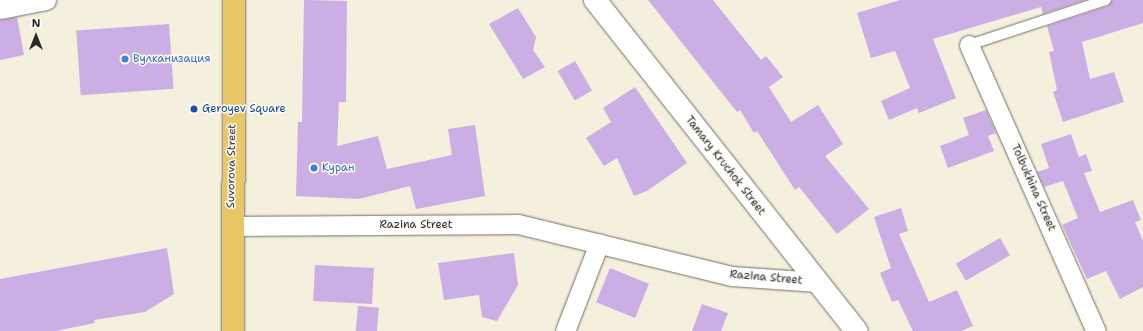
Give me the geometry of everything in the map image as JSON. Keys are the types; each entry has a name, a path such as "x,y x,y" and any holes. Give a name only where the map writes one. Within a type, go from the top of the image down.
{"main road":[{"name":"Suvorova Street","path":"233,331 232,226 234,0"}],"street":[{"path":"0,8 46,0"},
{"name":"Tamary Kruchok Street","path":"595,0 856,331"},
{"name":"Tolbukhina Street","path":"969,45 1096,331"},
{"name":"Razina Street","path":"232,226 518,224 732,276 817,282"},
{"path":"565,331 598,243"}],"lane":[{"path":"969,45 1106,0"}],"building":[{"path":"304,0 347,1 346,102 339,102 337,146 378,136 387,169 452,155 448,129 475,125 485,196 416,209 410,186 359,199 296,196 298,122 302,122"},
{"path":"648,0 713,0 761,60 766,56 783,77 769,87 791,122 818,105 843,144 825,156 869,209 837,234 799,187 795,190 757,131 754,133 740,110 737,112"},
{"path":"900,0 1085,0 1043,14 1041,7 933,39 956,98 919,113 917,108 889,120 881,101 910,88 895,51 871,58 857,13"},
{"path":"1112,0 1143,0 1143,23 1082,42 1090,79 1114,72 1124,102 1063,122 1053,92 1057,90 1049,52 1054,51 1047,26 1108,6"},
{"path":"518,8 536,37 533,50 545,67 523,79 489,24"},
{"path":"17,17 24,55 0,60 0,20"},
{"name":"Вулканизация","path":"169,24 174,89 81,95 76,30"},
{"path":"575,61 592,90 575,100 558,71"},
{"path":"635,87 687,163 647,191 634,196 617,158 604,166 586,138 611,122 603,108"},
{"path":"986,110 996,133 988,136 994,151 948,168 940,146 969,135 963,118"},
{"path":"1071,134 1079,157 1086,154 1092,171 1084,173 1100,212 1133,200 1141,220 1135,222 1143,241 1143,287 1120,299 1106,271 1087,279 1062,225 1078,218 1063,181 1044,187 1037,172 1049,168 1041,144"},
{"path":"901,208 908,231 899,234 929,302 957,290 973,326 961,331 913,331 898,300 892,302 880,273 891,268 874,217"},
{"path":"1000,238 1010,255 966,281 956,264"},
{"path":"167,248 174,294 145,312 94,320 95,323 56,331 0,331 0,279"},
{"path":"514,253 518,285 497,321 482,317 479,295 444,300 438,263"},
{"path":"315,265 374,268 372,304 313,301"},
{"path":"610,268 649,284 635,318 596,302"},
{"path":"702,304 728,313 721,331 692,331"},
{"path":"358,306 379,308 377,331 356,331"}],"place":[{"name":"Вулканизация","path":"125,59"},
{"name":"Geroyev Square","path":"194,109"},
{"name":"Куран","path":"314,168"}]}
